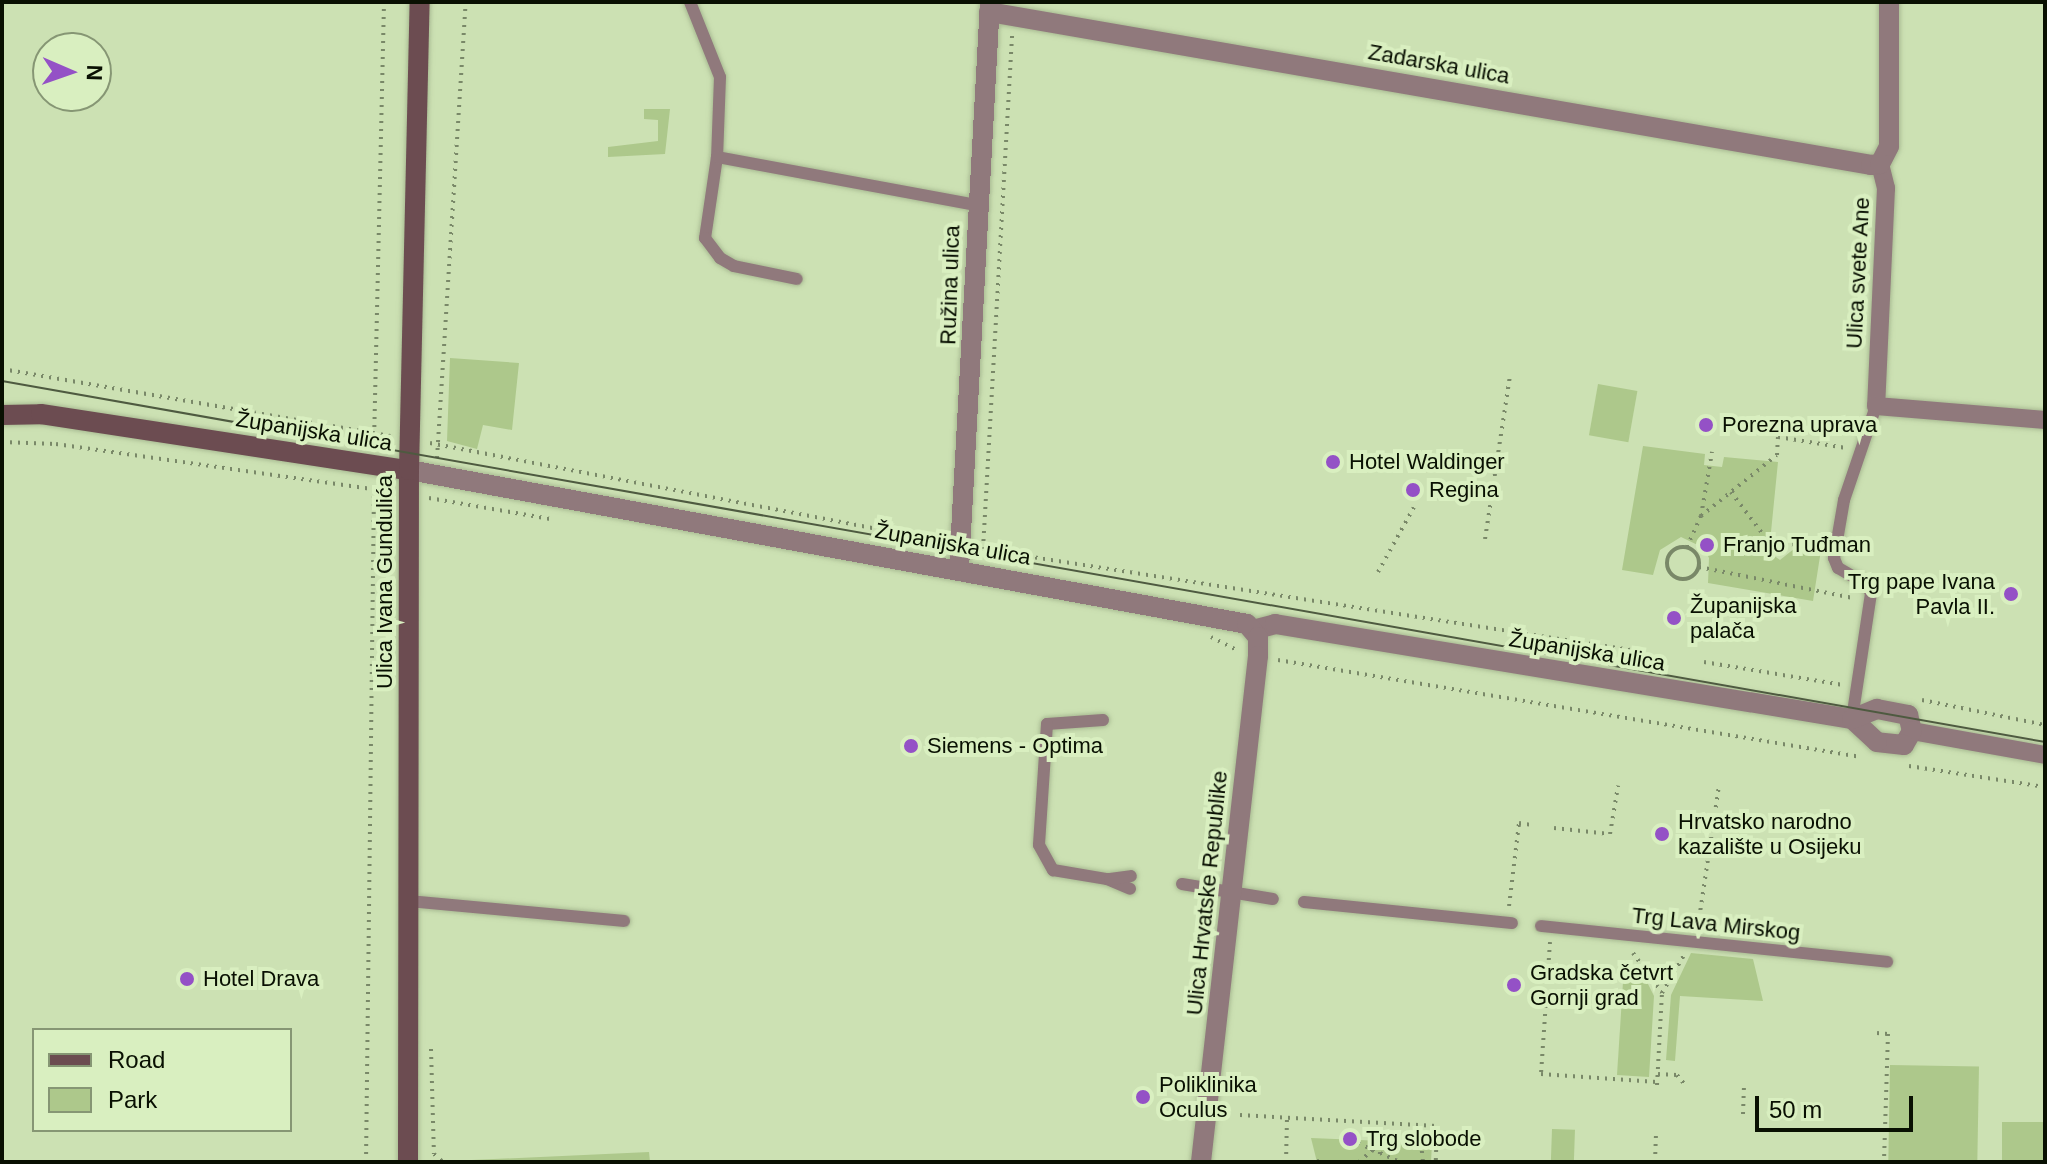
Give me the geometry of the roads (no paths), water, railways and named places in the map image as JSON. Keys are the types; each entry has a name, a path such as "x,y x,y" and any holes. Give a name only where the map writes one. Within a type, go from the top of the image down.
{"main road":[{"name":"Ulica Ivana Gundulića","path":"408,1162 409,470 420,2"},
{"name":"Županijska ulica","path":"2,400 41,414"},
{"name":"Županijska ulica","path":"2,415 41,414 409,470"}],"street":[{"name":"Ulica svete Ane","path":"1876,406 1886,188 1880,164 1889,146 1889,2"},
{"name":"Zadarska ulica","path":"989,7 1013,14 1859,165 1880,164"},
{"name":"Ružina ulica","path":"959,569 976,205 989,7"},
{"path":"1876,406 2045,420"},
{"name":"Županijska ulica","path":"409,470 1222,616 1253,630 1275,624 1852,719 1877,709 1898,710 1908,715 1912,731 1904,745 1892,747 1877,742 1852,719"},
{"name":"Ulica Hrvatske Republike","path":"1201,1162 1258,656 1253,630"},
{"name":"Županijska ulica","path":"1912,731 2045,755"}],"lane":[{"path":"690,2 720,77 717,157 705,238 710,248 734,266 797,279"},
{"path":"717,157 976,205"},
{"path":"1852,719 1871,602 1866,584 1838,568 1835,549 1844,500 1864,451 1876,406"},
{"path":"1103,720 1047,724 1038,820 1044,863 1053,870 1130,883"},
{"path":"1185,890 1273,899"},
{"path":"409,901 624,921"},
{"path":"1304,902 1510,918"},
{"name":"Trg Lava Mirskog","path":"1541,926 1887,962"}],"tram line":[{"path":"2,381 2045,742"}],"place":[{"name":"Porezna uprava","path":"1706,425"},
{"name":"Hotel Waldinger","path":"1333,462"},
{"name":"Regina","path":"1413,490"},
{"name":"Franjo Tuđman","path":"1707,545"},
{"name":"Trg pape Ivana Pavla II.","path":"2011,594"},
{"name":"Županijska palača","path":"1674,618"},
{"name":"Siemens - Optima","path":"911,746"},
{"name":"Hrvatsko narodno kazalište u Osijeku","path":"1662,834"},
{"name":"Hotel Drava","path":"187,979"},
{"name":"Gradska četvrt Gornji grad","path":"1514,985"},
{"name":"Poliklinika Oculus","path":"1143,1097"},
{"name":"Trg slobode","path":"1350,1139"}]}
